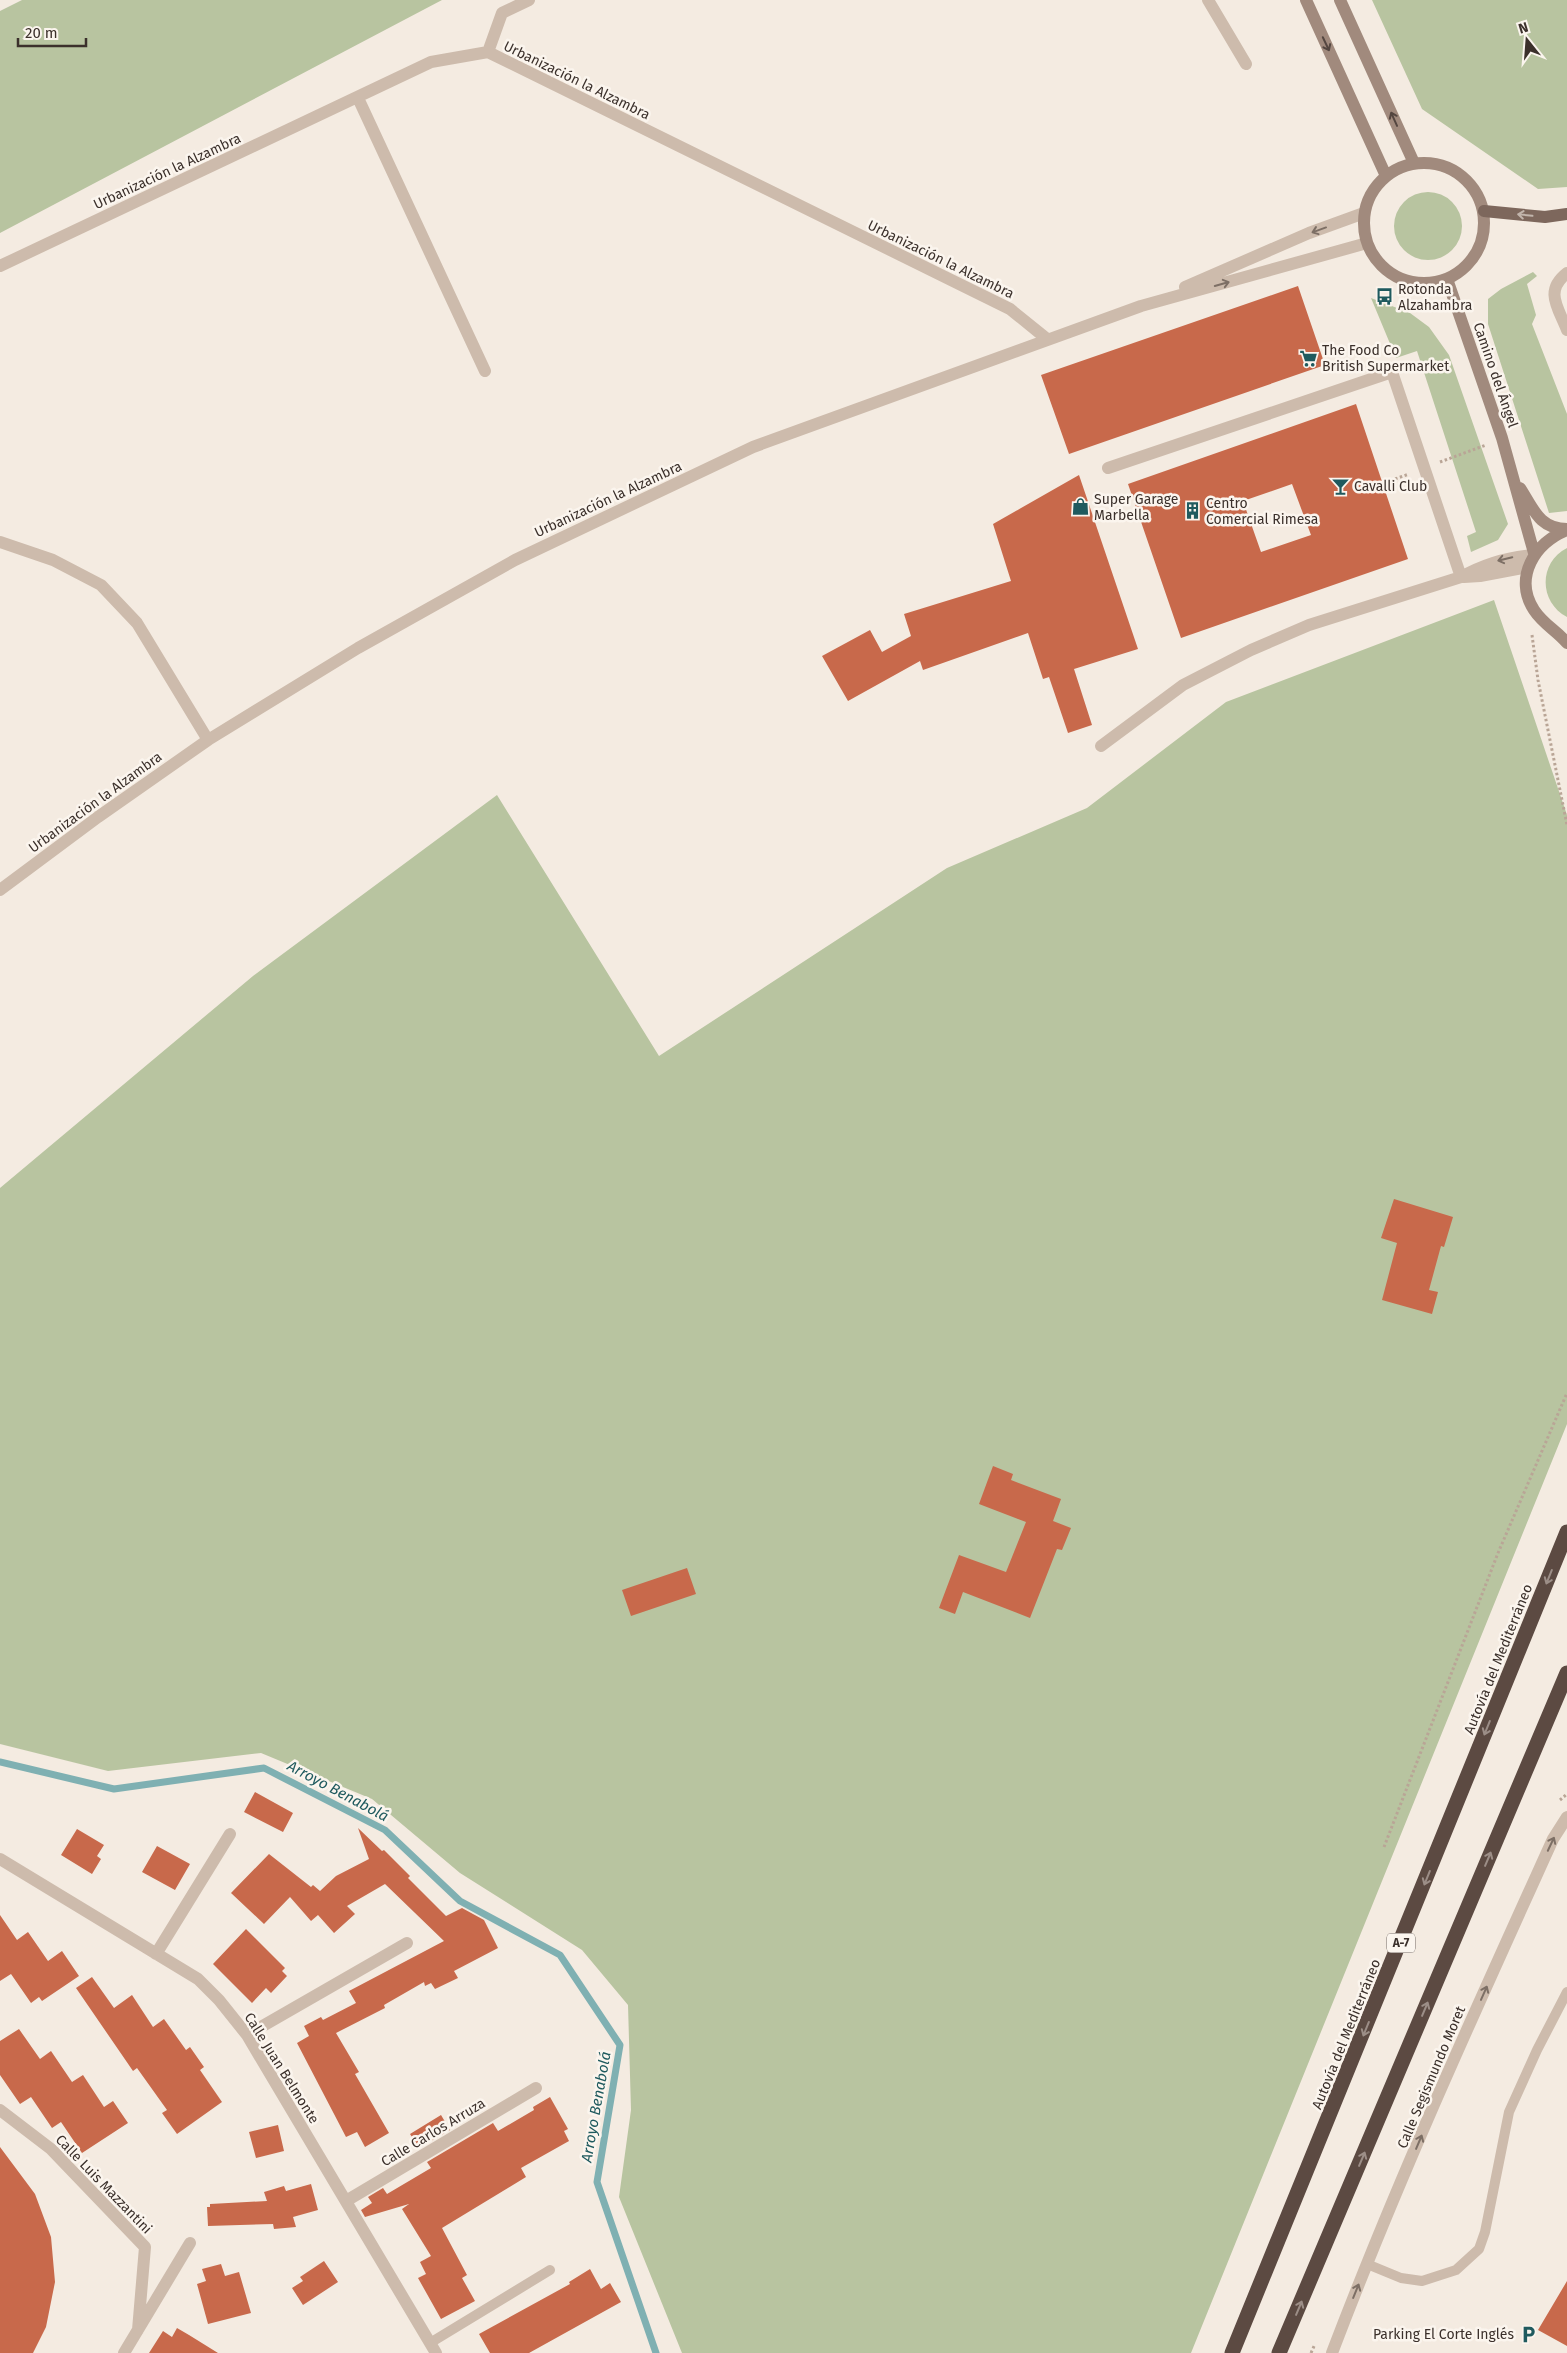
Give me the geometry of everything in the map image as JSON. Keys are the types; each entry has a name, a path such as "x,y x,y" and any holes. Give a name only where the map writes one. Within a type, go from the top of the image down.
{"highway":[{"name":"Autovía del Mediterráneo","path":"1232,2353 1567,1532"},
{"path":"1279,2353 1567,1674"}],"main road":[{"path":"1484,211 1545,217 1567,214"}],"street":[{"path":"488,52 502,13 529,0"},
{"path":"1208,0 1246,64"},
{"path":"1306,0 1386,176"},
{"path":"1340,0 1414,163"},
{"name":"Urbanización la Alzambra","path":"0,266 431,62 488,52 1010,309 1047,339"},
{"path":"358,98 485,371"},
{"path":"1414,163 1438,164 1475,190 1484,211 1485,227 1481,244 1474,258 1462,270 1447,279 1428,283 1409,281 1376,260 1367,243 1364,213 1376,186 1386,176 1414,163"},
{"path":"1141,306 1309,233 1364,213"},
{"path":"1141,306 1367,243"},
{"path":"1567,272 1556,281 1553,294 1567,330"},
{"name":"Camino del Ángel","path":"1447,279 1516,482 1540,520 1549,526 1567,529"},
{"name":"Urbanización la Alzambra","path":"0,890 98,817 208,740 358,648 524,556 753,447 1141,306"},
{"path":"1108,468 1392,372 1461,577"},
{"name":"Camino del Ángel","path":"1516,482 1517,496 1532,558 1526,581 1528,596 1533,609"},
{"path":"1101,746 1183,685 1251,650 1309,625 1479,572 1517,556 1532,558 1544,542 1567,529"},
{"path":"0,542 53,560 101,585 137,623 208,740"},
{"path":"1533,609 1543,622 1562,633 1567,643"},
{"name":"Calle Segismundo Moret","path":"1332,2353 1367,2264 1473,2018 1553,1839 1567,1817"},
{"path":"156,1954 230,1834"},
{"name":"Calle Juan Belmonte","path":"0,1858 198,1980 219,2000 247,2035 433,2348"},
{"path":"247,2035 407,1943"},
{"name":"Calle Carlos Arruza","path":"346,2201 536,2088"},
{"name":"Calle Luis Mazzantini","path":"0,2110 52,2149 145,2247 138,2330"},
{"name":"Calle Luis Mazzantini","path":"124,2353 190,2243"}],"lane":[{"path":"1367,2264 1401,2278 1422,2281 1456,2270 1479,2249 1485,2232 1509,2112 1537,2050 1567,1992"},
{"path":"433,2348 550,2270"}],"path":[{"path":"1533,609 1532,643 1567,825"},
{"path":"1384,1847 1498,1553 1567,1393"}],"green space":[{"path":"22,0 442,0 0,233 0,11"},
{"path":"1372,0 1567,0 1567,187 1538,189 1422,109"},
{"path":"1428,192 1441,195 1452,202 1459,213 1462,226 1459,239 1452,250 1441,257 1428,260 1415,257 1404,250 1397,239 1394,226 1397,213 1404,202 1415,195"},
{"path":"1533,272 1537,276 1527,284 1536,315 1532,324 1567,414 1567,511 1549,513 1488,324 1488,299 1501,289"},
{"path":"1371,298 1410,313 1429,327 1449,355 1508,524 1498,540 1471,552 1467,536 1476,532 1417,351 1396,358"},
{"path":"1567,548 1567,617 1551,602 1547,593 1546,582 1547,572 1551,563"},
{"path":"1494,600 1567,815 1567,1424 1191,2353 682,2353 619,2197 631,2110 628,2005 582,1950 460,1873 372,1799 261,1753 108,1771 0,1744 0,1188 253,976 497,795 659,1056 947,868 1087,808 1226,702"}],"building":[{"path":"1298,286 1325,365 1069,454 1041,375"},
{"name":"Centro Comercial Rimesa","path":"1356,404 1408,559 1181,638 1128,484","holes":["1292,484 1311,535 1261,552 1243,501"]},
{"path":"1079,475 1138,649 1074,669 1092,725 1068,733 1049,677 1043,679 1028,633 923,670 920,661 848,701 822,656 870,630 882,652 911,636 904,614 1011,581 993,524"},
{"path":"1394,1199 1453,1217 1444,1247 1441,1246 1429,1290 1438,1292 1432,1314 1382,1300 1397,1243 1381,1238"},
{"path":"993,1466 1013,1474 1011,1480 1061,1499 1053,1521 1071,1528 1062,1550 1057,1549 1030,1618 963,1592 955,1614 939,1608 959,1555 1006,1572 1026,1522 979,1504"},
{"path":"687,1568 696,1594 631,1616 622,1590"},
{"path":"255,1792 293,1813 283,1832 244,1812"},
{"path":"358,1828 410,1876 408,1878 446,1916 462,1908 484,1920 498,1948 454,1971 458,1978 435,1989 431,1983 425,1986 424,1982 384,2005 385,2008 336,2033 359,2072 355,2074 389,2133 365,2147 357,2132 346,2137 297,2043 309,2036 304,2026 321,2017 323,2020 356,2003 349,1991 444,1941 385,1884 347,1906 355,1914 334,1933 318,1915 311,1921 290,1897 264,1924 231,1893 269,1854 311,1887 313,1885 320,1891 336,1876 369,1859"},
{"path":"77,1829 104,1845 97,1856 101,1859 92,1874 61,1855"},
{"path":"157,1846 190,1864 175,1890 142,1872"},
{"path":"0,1915 17,1940 28,1932 48,1961 62,1951 79,1976 42,2001 39,1997 31,2003 11,1974 0,1981"},
{"path":"246,1929 285,1968 282,1971 287,1976 271,1993 266,1988 252,2003 213,1964"},
{"path":"92,1977 114,2008 132,1995 153,2027 164,2019 186,2050 190,2047 204,2067 200,2070 222,2102 177,2134 162,2113 167,2110 137,2068 133,2071 76,1988"},
{"path":"19,2029 40,2059 51,2051 72,2082 83,2075 104,2107 113,2101 128,2123 82,2153 61,2122 52,2128 31,2097 20,2104 0,2075 0,2041"},
{"path":"550,2097 568,2129 564,2131 569,2141 521,2168 526,2177 442,2228 467,2275 462,2278 475,2301 441,2319 418,2278 426,2274 420,2262 431,2256 402,2209 409,2204 365,2217 361,2210 372,2203 368,2197 383,2188 387,2194 431,2168 427,2162 493,2123 498,2131 534,2110 533,2107"},
{"path":"441,2115 450,2130 419,2148 410,2134"},
{"path":"278,2125 284,2151 256,2158 249,2132"},
{"path":"0,2147 35,2194 51,2237 55,2282 46,2327 33,2353 0,2353"},
{"path":"311,2184 318,2210 293,2217 296,2227 274,2229 273,2224 208,2226 207,2207 210,2207 210,2204 267,2201 264,2192 284,2186 286,2191"},
{"path":"324,2261 338,2282 303,2305 292,2288 303,2281 300,2277"},
{"path":"221,2264 225,2276 239,2272 251,2313 208,2324 197,2284 206,2281 202,2269"},
{"path":"590,2269 601,2289 610,2283 621,2302 529,2353 490,2353 479,2334 570,2284 569,2282"},
{"path":"1567,2281 1567,2346 1538,2330"},
{"path":"177,2328 218,2353 149,2353 163,2331 172,2337"}],"waterway":[{"name":"Arroyo Benabolá","path":"0,1762 114,1789 264,1768 385,1830 460,1901 560,1955 620,2045 597,2182 656,2353"}],"place":[{"name":"Rotonda Alzahambra","path":"1384,297"},
{"name":"The Food Co British Supermarket","path":"1308,358"},
{"name":"Cavalli Club","path":"1340,486"},
{"name":"Super Garage Marbella","path":"1080,507"},
{"name":"Centro Comercial Rimesa","path":"1192,511"},
{"name":"Parking El Corte Inglés","path":"1528,2334"}]}
